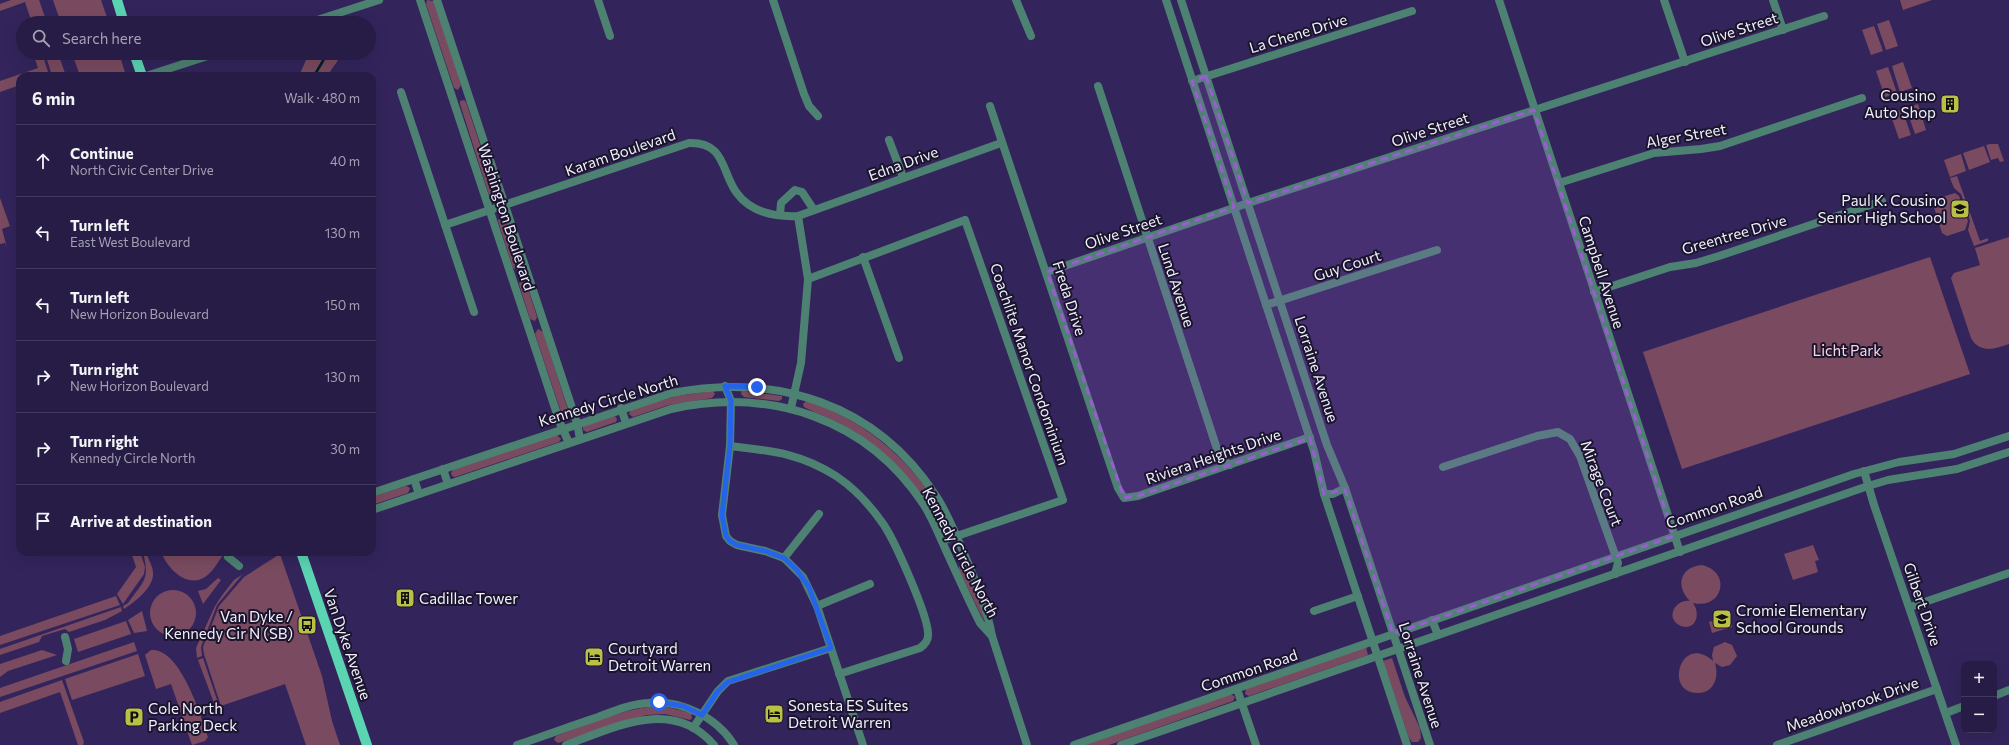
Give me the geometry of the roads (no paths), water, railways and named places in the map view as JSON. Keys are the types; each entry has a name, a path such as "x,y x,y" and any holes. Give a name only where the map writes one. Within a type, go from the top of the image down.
{"main road":[{"path":"117,0 122,16"},
{"path":"136,60 141,72"},
{"name":"Van Dyke Avenue","path":"302,556 366,745"}],"street":[{"path":"330,16 379,0"},
{"name":"Washington Boulevard","path":"420,0 562,428 569,443"},
{"name":"Washington Boulevard","path":"438,0 577,423 580,439"},
{"path":"598,0 610,36"},
{"path":"773,0 804,94 809,106 818,116"},
{"path":"1016,0 1031,36"},
{"name":"Lorraine Avenue","path":"1166,0 1310,437 1324,494 1407,745"},
{"name":"Lorraine Avenue","path":"1181,0 1327,445 1344,488 1430,745"},
{"name":"Campbell Avenue","path":"1499,0 1680,552"},
{"path":"1664,0 1685,62"},
{"path":"1773,0 1783,30"},
{"name":"La Chene Drive","path":"1192,81 1412,11"},
{"name":"Olive Street","path":"1047,272 1248,203 1824,16"},
{"path":"158,72 195,60"},
{"name":"Lund Avenue","path":"1098,86 1220,458 1230,465"},
{"path":"401,92 474,312"},
{"name":"Alger Street","path":"1559,183 1654,153 1701,150 1720,146 1862,98"},
{"name":"Freda Drive","path":"990,106 1047,272 1118,488 1124,498"},
{"path":"889,140 903,177"},
{"name":"Karam Boulevard","path":"445,225 505,206 677,146 699,143 716,152 736,192 748,205 760,211 780,215 798,216"},
{"name":"Edna Drive","path":"798,216 903,177 1002,143"},
{"path":"780,215 781,203 795,190 802,192 814,210"},
{"name":"Greentree Drive","path":"1594,292 1670,267 1696,263 1719,256 1882,201"},
{"path":"791,408 795,394 804,340 808,279 798,216"},
{"name":"Coachlite Manor Condominium","path":"808,279 863,257 965,220 1063,500 942,541"},
{"name":"Guy Court","path":"1266,305 1437,250"},
{"path":"863,257 899,358"},
{"path":"725,386 731,401 730,446 722,515 726,536 730,541 737,545 765,551 784,558 804,577 817,606 863,745"},
{"name":"Kennedy Circle North","path":"376,493 621,408 672,393 725,386 762,387 795,394 828,405 875,431 897,449 923,477 937,496 956,535 983,600 989,619 992,636 1028,745"},
{"name":"Kennedy Circle North","path":"376,509 626,423 682,406 731,401 765,403 791,408 824,420 846,431 888,462 922,502 980,623 992,636"},
{"path":"621,408 626,423"},
{"name":"Mirage Court","path":"1443,467 1537,436 1558,432 1563,434 1570,439 1580,456 1614,556 1618,563 1615,574"},
{"name":"Common Road","path":"1074,745 1864,470 1954,454 2009,436"},
{"name":"Riviera Heights Drive","path":"1124,498 1138,496 1310,437"},
{"path":"730,446 779,451 812,463 838,477 862,497 882,522 892,538 925,620 928,636 926,642 920,648 840,674"},
{"name":"Common Road","path":"1121,745 1868,486 1888,480 1957,469 2009,452"},
{"path":"442,469 448,484"},
{"name":"Gilbert Drive","path":"1864,470 1868,486 1956,745"},
{"path":"414,479 419,494"},
{"path":"1324,494 1333,494 1344,488"},
{"path":"784,558 819,514"},
{"path":"228,557 239,566"},
{"path":"1910,608 2009,573"},
{"path":"817,606 870,584"},
{"path":"1314,611 1358,596"},
{"path":"1432,620 1438,636"},
{"path":"65,637 68,649 66,660"},
{"path":"693,728 718,691 728,682 831,648"},
{"path":"1237,689 1256,745"},
{"name":"Meadowbrook Drive","path":"1777,745 1937,689"},
{"path":"1997,695 2009,690"},
{"path":"517,745 624,708 648,702 673,704 702,715 719,727 734,745"},
{"path":"1946,713 1961,707"},
{"path":"566,745 648,718 668,719 693,728 703,734 714,745"}],"waterway":[{"path":"316,72 323,60"}],"place":[{"name":"Cousino Auto Shop","path":"1950,104"},
{"name":"Paul K. Cousino Senior High School","path":"1960,209"},
{"name":"Cadillac Tower","path":"405,598"},
{"name":"Cromie Elementary School Grounds","path":"1722,619"},
{"name":"Van Dyke / Kennedy Cir N (SB)","path":"307,625"},
{"name":"Courtyard Detroit Warren","path":"594,657"},
{"name":"Sonesta ES Suites Detroit Warren","path":"774,714"},
{"name":"Cole North Parking Deck","path":"134,717"}],"park label":[{"name":"Licht Park","path":"1847,350"}]}
